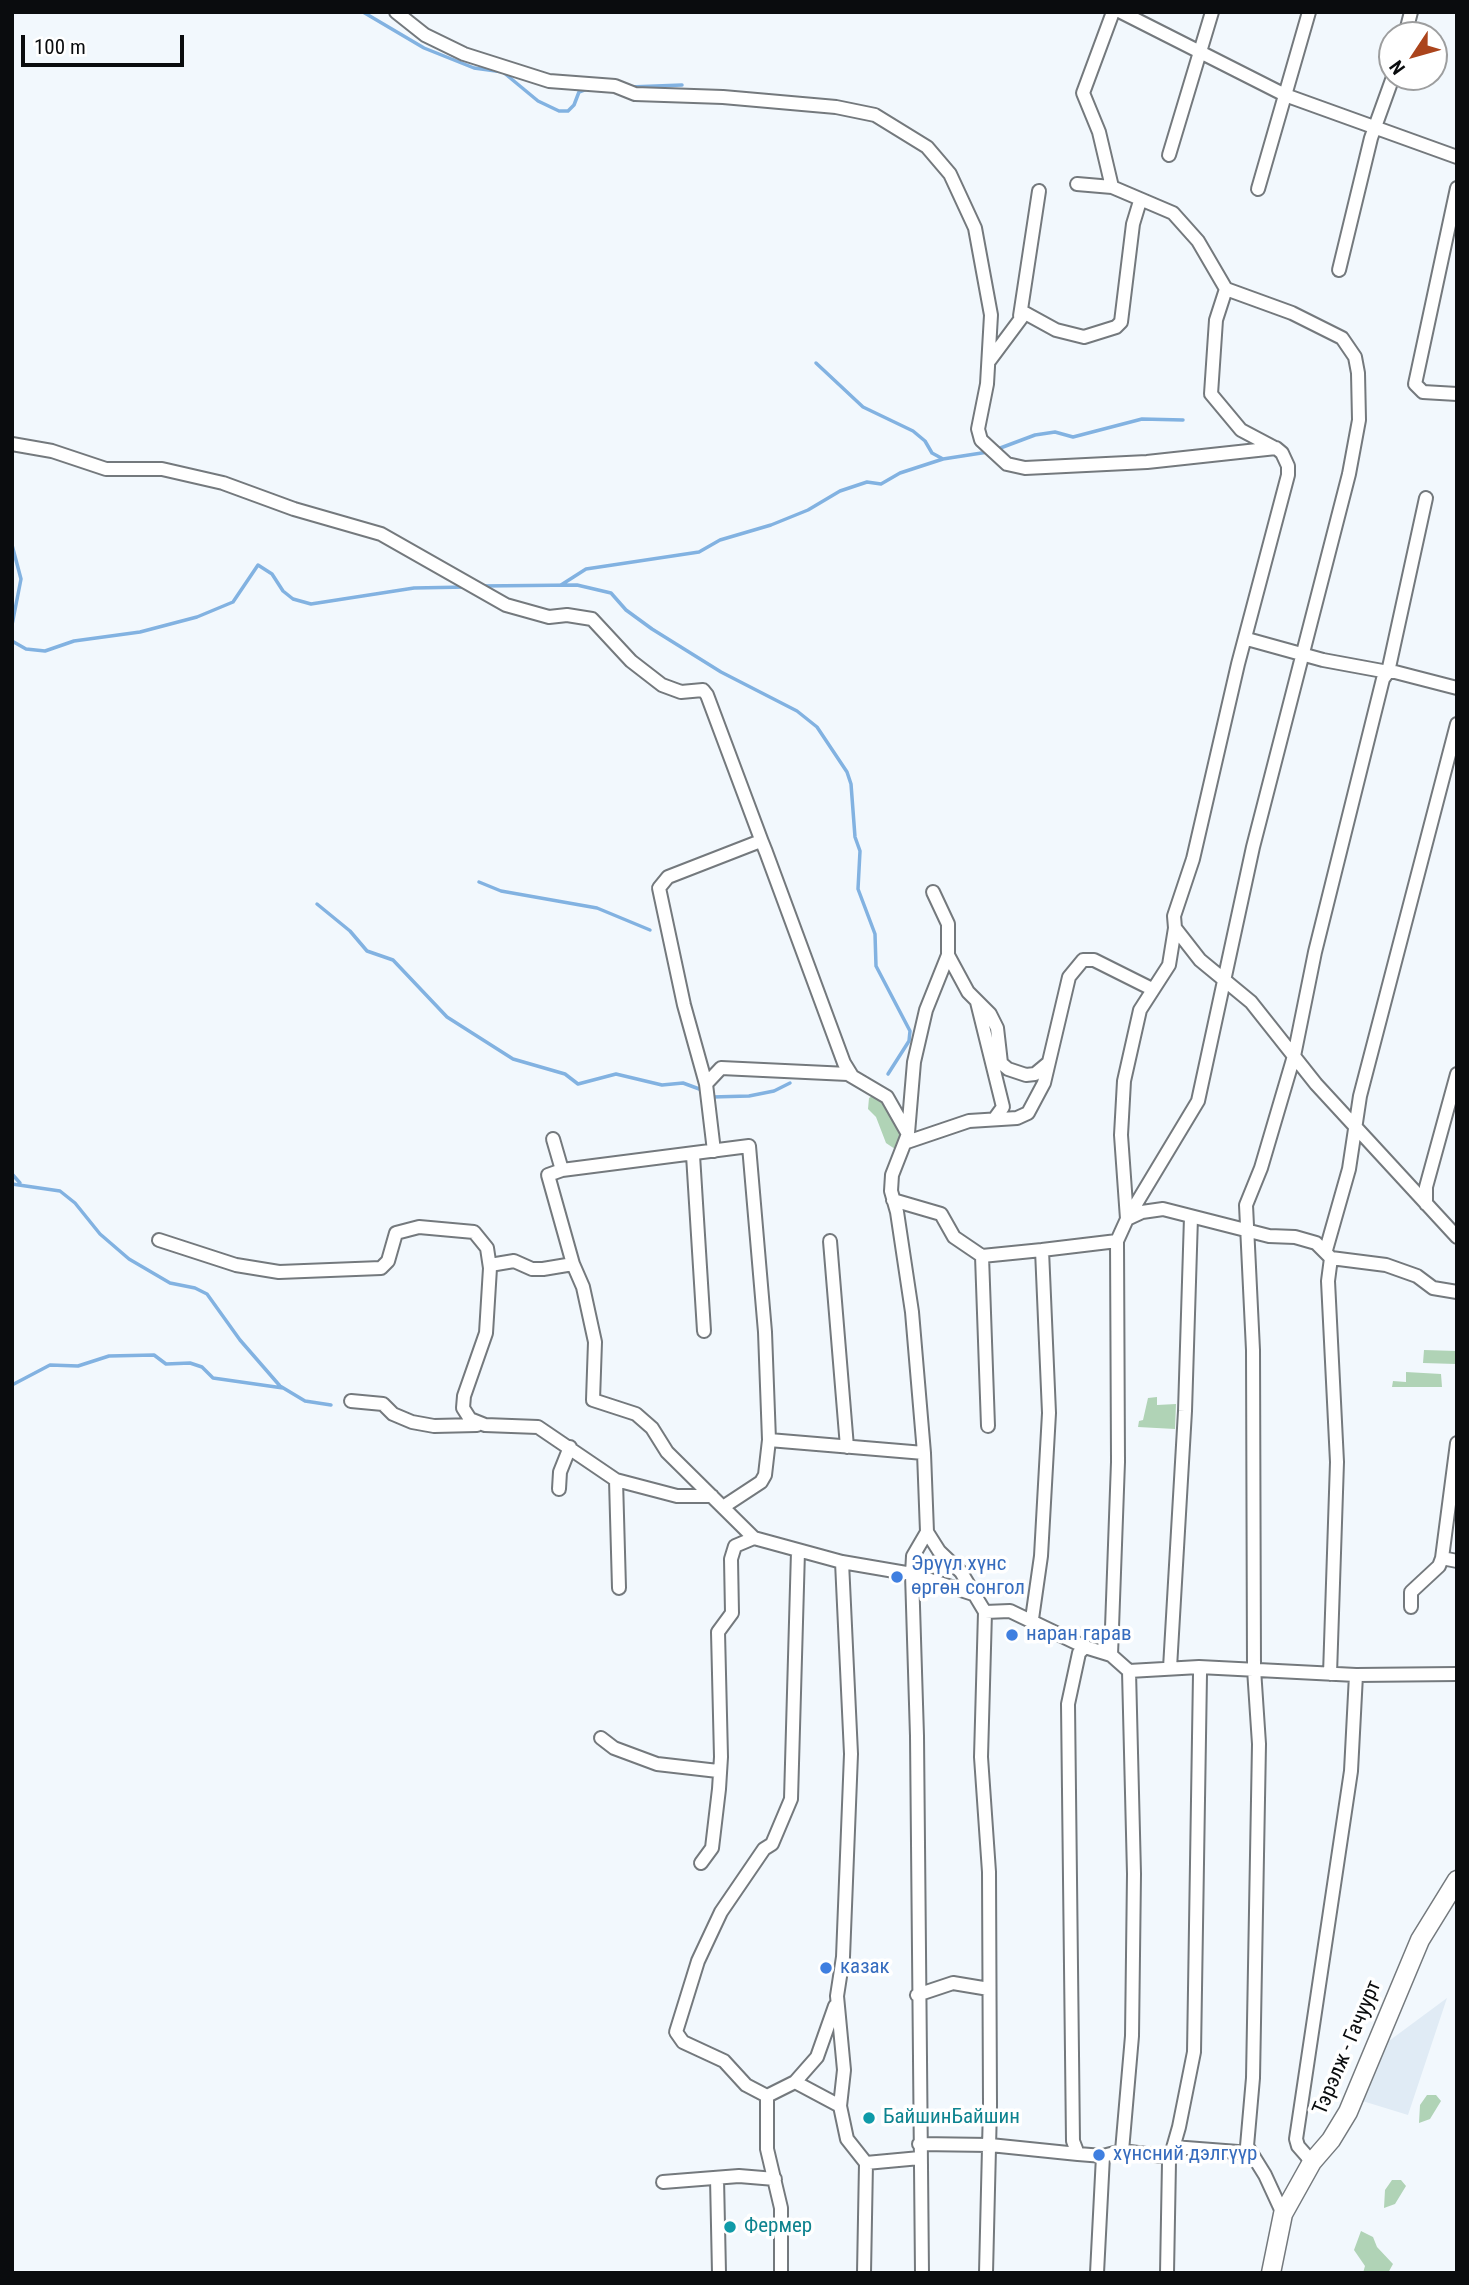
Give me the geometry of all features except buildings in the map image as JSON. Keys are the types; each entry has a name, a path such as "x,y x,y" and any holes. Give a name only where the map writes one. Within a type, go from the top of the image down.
{"main road":[{"name":"Тэрэлж - Гачуурт","path":"1271,2273 1283,2214 1312,2162 1331,2140 1348,2112 1407,1968 1457,1880"}],"street":[{"path":"396,12 425,35 464,54 549,80 615,86 635,94 723,97 835,107 875,116 904,130 927,147 950,174 975,228 991,315 990,360 978,429 981,440 1007,464 1024,468 1147,462 1276,448"},
{"path":"1112,187 1099,132 1083,93 1113,12"},
{"path":"1121,12 1285,95 1457,157"},
{"path":"1168,155 1212,12"},
{"path":"1258,189 1308,12"},
{"path":"1339,270 1371,138 1388,91"},
{"path":"1077,184 1112,187 1173,213 1198,241 1226,289 1292,313 1342,338 1355,357 1358,373 1359,420 1349,474 1305,654 1253,847 1226,965 1226,982 1198,1101 1127,1219 1117,1241 1118,1476 1111,1655"},
{"path":"1457,188 1415,384 1423,392 1457,394"},
{"path":"990,360 1012,334 1020,316 1040,191"},
{"path":"1020,316 1025,313 1056,330 1084,337 1116,327 1121,322 1132,236 1140,201"},
{"path":"1127,1219 1121,1135 1124,1081 1140,1010 1169,965 1175,928 1174,916 1193,859 1288,475 1288,466 1276,448 1241,430 1211,394 1216,320 1226,289"},
{"path":"12,444 52,452 106,469 162,469 223,483 294,509 381,534 506,605 549,617 592,619 631,661 662,685 681,692 703,690 844,1063 852,1076"},
{"path":"1283,2214 1247,2146 1253,2078 1259,1744 1254,1669 1253,1350 1246,1205 1261,1168 1294,1056 1340,849 1383,679 1388,672 1426,498"},
{"path":"1247,639 1457,688"},
{"path":"1330,1674 1336,1461 1329,1254 1356,1135 1354,1124 1457,724"},
{"path":"714,1152 706,1084 684,1005 659,888 668,877 762,842"},
{"path":"933,892 948,924 948,955 926,1010 914,1062 907,1138 892,1175 893,1200 912,1312 924,1453 927,1532 939,1551 961,1572 985,1612 981,1757 989,1872 990,2145 986,2273"},
{"path":"1175,928 1200,960 1251,1002 1294,1056 1457,1237"},
{"path":"948,955 957,974 977,1002 990,1014 997,1028 1001,1063 1008,1069 1026,1075 1035,1074 1047,1064"},
{"path":"907,1138 969,1121 1017,1118 1028,1113 1044,1083 1069,977 1083,960 1094,960 1152,989"},
{"path":"977,1002 1003,1107 995,1118"},
{"path":"706,1084 721,1068 827,1070 852,1076 887,1097 907,1138"},
{"path":"1426,1203 1426,1187 1457,1074"},
{"path":"553,1139 562,1170"},
{"path":"723,1507 761,1482 765,1475 769,1440 766,1345 749,1146 562,1170 548,1175 573,1264 583,1287 595,1342 593,1401 636,1414 652,1428 667,1452 754,1538 842,1562 912,1574 976,1595"},
{"path":"693,1155 704,1331"},
{"path":"893,1200 941,1214 954,1237 982,1256 1117,1241"},
{"path":"1127,1219 1142,1212 1163,1209 1269,1236 1296,1237 1329,1254 1386,1265 1417,1276 1433,1288 1457,1292"},
{"path":"1170,1668 1185,1411 1191,1217"},
{"path":"159,1240 236,1265 279,1272 381,1268 388,1261 396,1233 419,1227 474,1231 486,1248 490,1265 486,1333 464,1396 463,1408 470,1419 485,1425"},
{"path":"830,1241 847,1447"},
{"path":"1032,1619 1041,1556 1049,1426 1042,1250"},
{"path":"982,1256 988,1426"},
{"path":"490,1265 514,1261 532,1269 543,1269 573,1264"},
{"path":"351,1401 383,1405 393,1414 423,1424 538,1427 616,1480 677,1496 712,1496"},
{"path":"769,1440 924,1453"},
{"path":"1411,1607 1411,1592 1439,1566 1442,1558 1457,1443"},
{"path":"559,1489 560,1472 570,1447"},
{"path":"616,1480 619,1588"},
{"path":"922,2273 917,1995 917,1736 912,1574 913,1556 927,1532"},
{"path":"701,1863 712,1848 721,1756 718,1632 732,1614 731,1559 735,1546 754,1538"},
{"path":"767,2096 746,2085 724,2061 683,2042 676,2032 698,1961 721,1912 764,1849 772,1844 791,1799 798,1551"},
{"path":"1442,1558 1457,1561"},
{"path":"767,2096 795,2082 817,2057 837,1996 844,1957 851,1754 842,1562"},
{"path":"985,1612 1010,1611 1032,1619 1084,1647 1111,1655 1129,1671 1199,1667 1356,1675 1457,1674"},
{"path":"1078,2154 1073,2141 1068,1704 1079,1653 1084,1647"},
{"path":"1167,2273 1172,2152 1194,2052 1199,1667"},
{"path":"1122,2151 1132,2036 1134,1874 1129,1671"},
{"path":"1312,2162 1296,2138 1350,1772 1356,1675"},
{"path":"601,1738 614,1748 657,1764 718,1771"},
{"path":"917,1995 953,1983 989,1989"},
{"path":"837,1996 844,2070 841,2106 847,2139 866,2164 864,2273"},
{"path":"795,2082 841,2106"},
{"path":"767,2096 767,2149 781,2208 781,2273"},
{"path":"919,2144 990,2145 1103,2156 1122,2151 1251,2153"},
{"path":"1097,2273 1103,2156"},
{"path":"866,2164 920,2158"},
{"path":"663,2182 717,2178 775,2179"},
{"path":"717,2178 719,2273"}],"shaded area":[{"path":"1447,1998 1408,2115 1356,2099 1374,2052"}],"green space":[{"path":"877,1093 899,1132 899,1142 895,1149 886,1143 876,1117 868,1109 869,1098"},
{"path":"1424,1350 1457,1351 1456,1364 1423,1363"},
{"path":"1406,1372 1441,1374 1442,1387 1392,1387 1393,1381 1406,1382"},
{"path":"1157,1397 1157,1405 1176,1404 1175,1429 1138,1427 1139,1421 1143,1420 1148,1398"},
{"path":"1427,2095 1436,2095 1441,2101 1430,2119 1419,2123 1420,2105"},
{"path":"1392,2180 1401,2180 1406,2186 1395,2204 1384,2208 1385,2190"},
{"path":"1361,2231 1373,2237 1377,2247 1393,2264 1388,2273 1363,2273 1365,2266 1354,2250"}],"waterway":[{"path":"363,12 424,48 474,68 503,72 538,101 559,111 568,111 574,105 579,92 587,89"},
{"path":"630,87 682,85"},
{"path":"816,363 863,407 913,431 925,441 932,453 943,459"},
{"path":"995,450 1035,435 1055,432 1073,437 1142,419 1183,420"},
{"path":"561,585 586,569 699,552 720,540 771,525 808,510 840,491 867,482 881,484 900,473 943,459 988,452"},
{"path":"12,545 21,579 12,625"},
{"path":"12,641 26,649 45,651 74,641 140,632 197,617 233,602 258,565 272,574 283,591 293,599 311,604 414,588 467,587"},
{"path":"481,586 577,585 611,593 626,610 652,629 721,672 797,711 817,727 847,772 851,784 855,837 860,851 858,889 875,934 876,966 910,1031 909,1041 888,1074"},
{"path":"479,882 501,891 597,908 650,930"},
{"path":"317,904 350,931 367,951 393,960 447,1017 513,1059 565,1074 578,1084 616,1074 662,1085 683,1083 702,1090"},
{"path":"712,1097 749,1096 774,1091 790,1083"},
{"path":"12,1174 20,1183"},
{"path":"12,1184 60,1191 75,1203 100,1234 129,1259 170,1283 195,1288 207,1294 240,1340 280,1386 305,1401 331,1405"},
{"path":"12,1385 50,1365 78,1366 109,1356 154,1355 166,1364 190,1363 202,1367 213,1378 283,1388"}],"place":[{"name":"Эрүүл хүнс өргөн сонгол","path":"897,1577"},
{"name":"наран гарав","path":"1012,1635"},
{"name":"казак","path":"826,1968"},
{"name":"БайшинБайшин","path":"869,2118"},
{"name":"хүнсний дэлгүүр","path":"1099,2155"},
{"name":"Фермер","path":"730,2227"}]}
